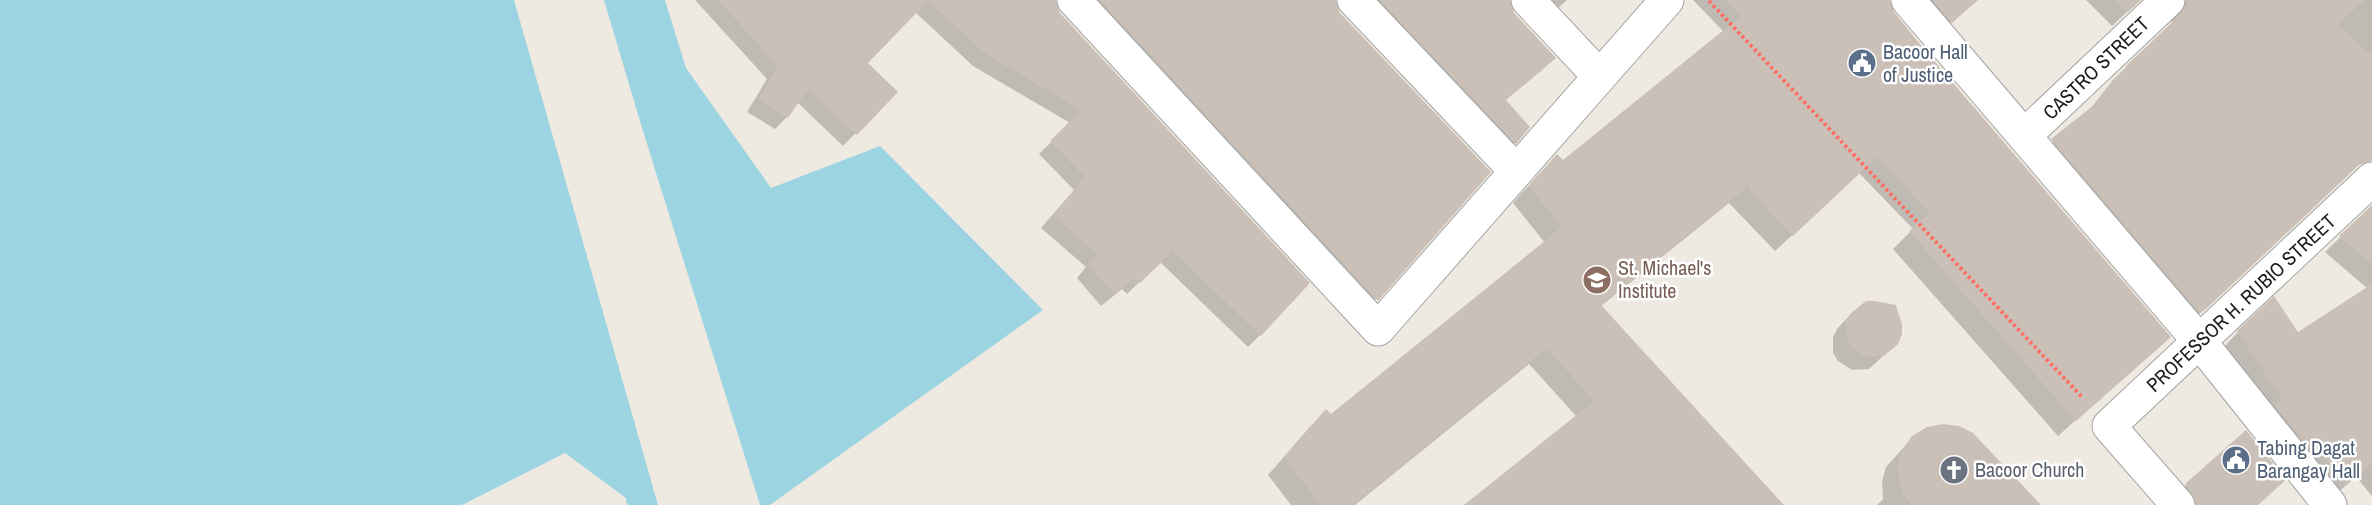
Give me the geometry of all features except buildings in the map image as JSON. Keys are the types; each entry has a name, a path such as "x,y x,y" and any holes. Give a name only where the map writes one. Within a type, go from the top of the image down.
{"street":[{"path":"1074,0 1378,329 1667,0"},
{"path":"1354,0 1516,171"},
{"path":"1528,0 1599,76"},
{"path":"1908,0 2200,342 2330,505"},
{"name":"CASTRO STREET","path":"2024,136 2168,0"},
{"name":"PROFESSOR H. RUBIO STREET","path":"2109,426 2372,179"},
{"path":"2109,426 2178,505"}],"path":[{"path":"1708,0 2109,426"}],"water":[{"path":"0,0 514,0 658,505 627,505 626,498 565,453 462,505 0,505"},
{"path":"604,0 665,0 686,68 771,188 880,146 1043,310 770,505 760,505"}],"place":[{"name":"Bacoor Hall of Justice","path":"1862,63"},
{"name":"St. Michael's Institute","path":"1597,280"},
{"name":"Tabing Dagat Barangay Hall","path":"2236,460"},
{"name":"Bacoor Church","path":"1954,470"}]}
